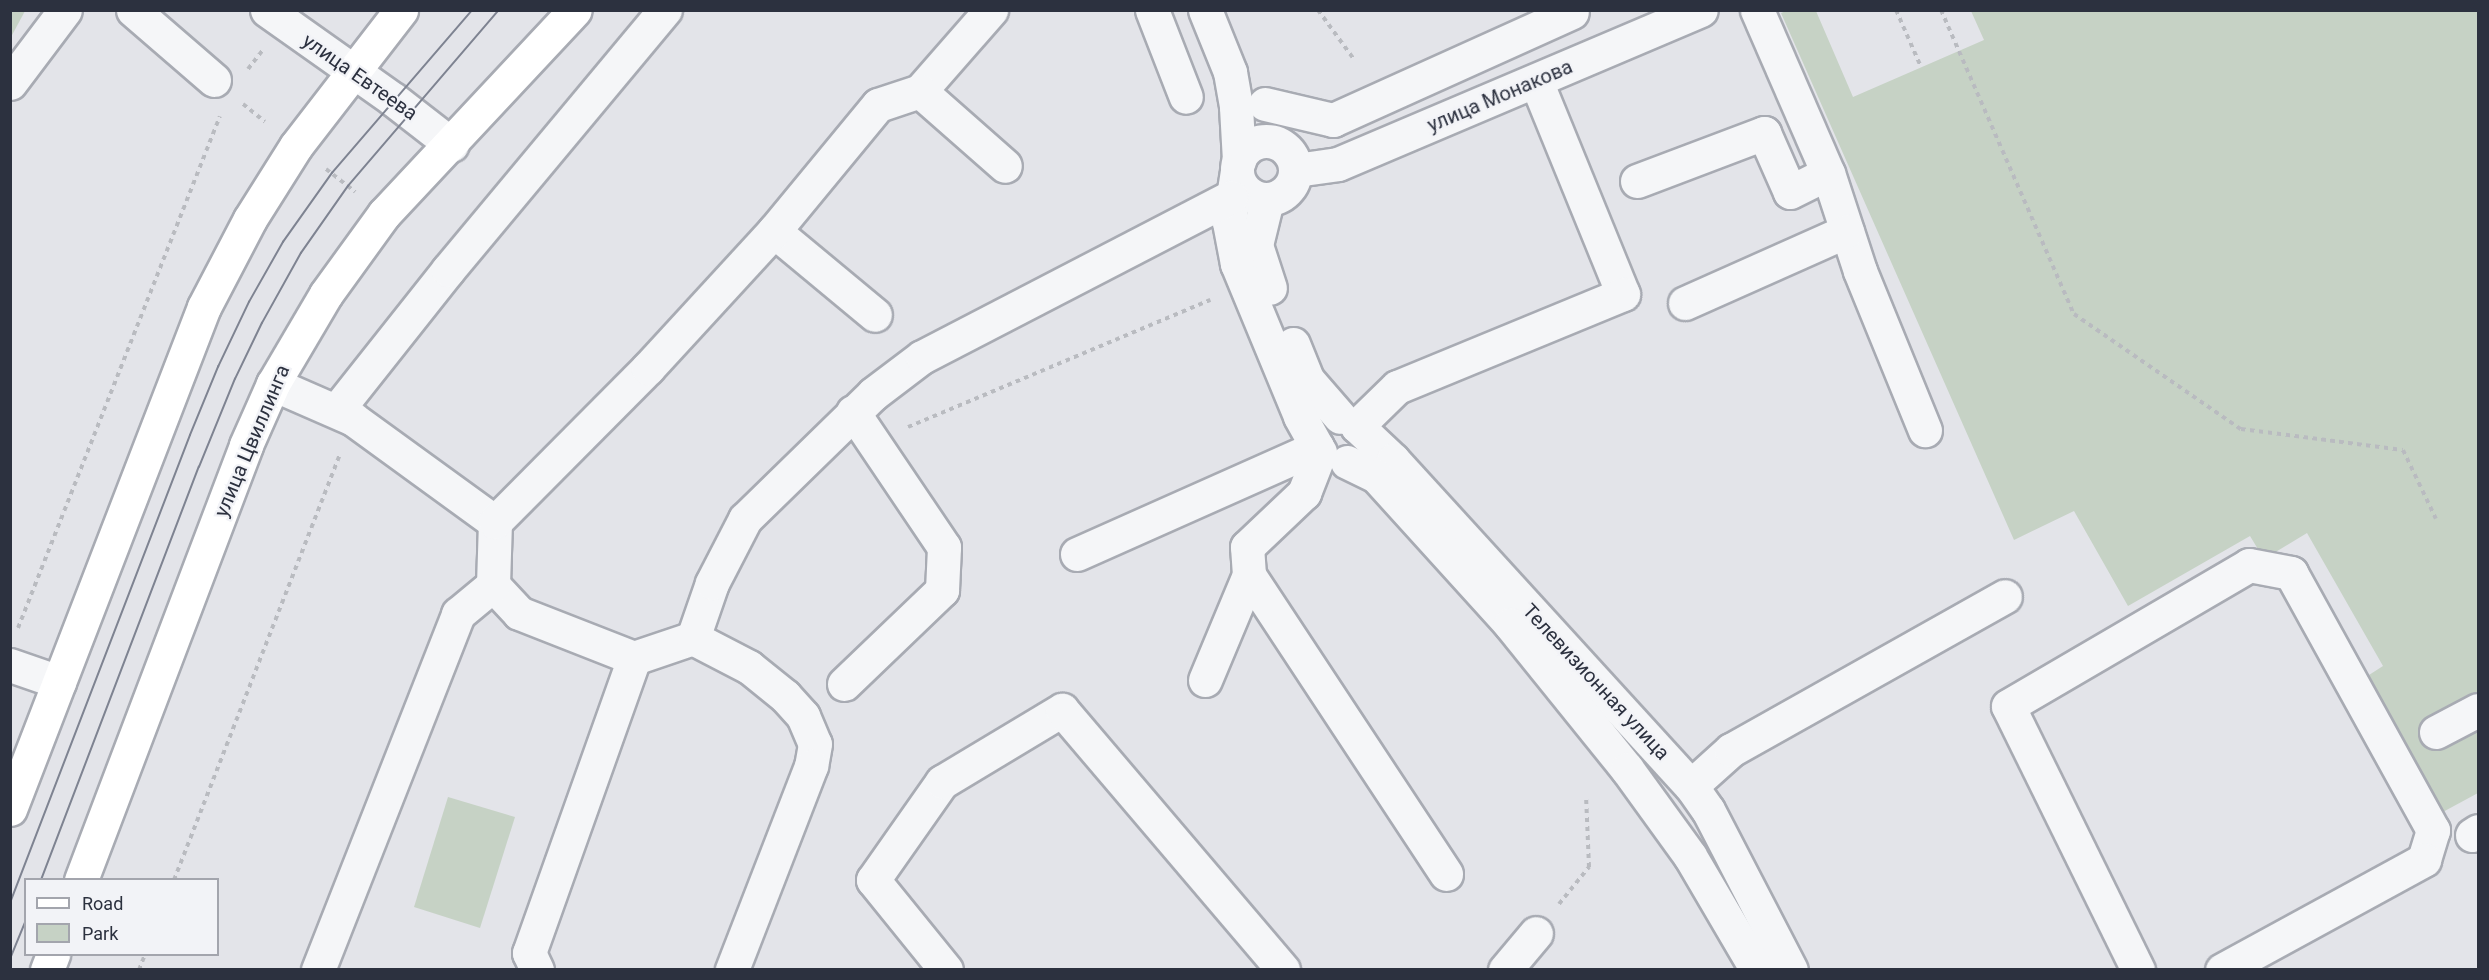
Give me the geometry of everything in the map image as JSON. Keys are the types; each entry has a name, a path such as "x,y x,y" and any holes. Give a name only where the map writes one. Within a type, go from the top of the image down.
{"main road":[{"path":"10,809 204,307 250,219 297,146 401,10"},
{"name":"улица Цвиллинга","path":"81,878 246,445 273,384 326,294 384,214 452,145 575,10"}],"street":[{"path":"10,83 65,10"},
{"path":"133,10 232,86"},
{"path":"337,410 448,270 665,10"},
{"path":"732,969 811,766 815,744 803,716 785,696 749,667 693,638 634,658 519,613 493,585 495,522 648,368 774,231 878,105 920,91 991,10"},
{"path":"1152,10 1186,97"},
{"path":"1205,10 1230,72 1236,107 1236,176 1229,222 1232,244 1248,290 1300,416 1328,454"},
{"path":"1228,10 1289,158 1291,187 1276,198 1267,200 1258,198 1243,188 1236,176"},
{"name":"улица Монакова","path":"1289,158 1338,164 1701,10"},
{"path":"1757,10 1828,173 1860,271 1925,430"},
{"path":"1265,104 1333,120 1572,11 1597,55"},
{"name":"улица Евтеева","path":"275,17 353,70 452,145"},
{"path":"1077,554 1328,454 1360,449 1362,437 1348,422 1397,387 1623,294 1536,81"},
{"path":"920,91 1005,165"},
{"path":"1637,181 1764,133 1790,192 1828,173"},
{"path":"693,638 712,583 746,519 853,412 922,357 1236,176 1249,147 1257,142 1266,141 1289,158"},
{"name":"Телевизионная улица","path":"1267,200 1256,245 1260,264 1307,379 1348,422 1393,460 1691,786 1708,810 1791,969"},
{"path":"774,231 875,315"},
{"path":"1684,303 1847,231"},
{"path":"273,384 354,419 495,522"},
{"path":"844,684 942,590 944,547 853,412"},
{"path":"1328,454 1304,493 1247,547 1250,575 1446,874"},
{"name":"Телевизионная улица","path":"1328,454 1376,476 1510,624 1620,759 1690,856 1757,969"},
{"path":"2139,969 2008,706 2249,565 2291,573 2433,830 2424,860 2222,969"},
{"path":"1204,680 1250,575"},
{"path":"318,969 458,614 493,585"},
{"path":"1691,786 1731,750 2005,596"},
{"path":"13,651 59,682"},
{"path":"537,969 529,952 634,658"},
{"path":"946,969 873,880 942,782 1062,710 1283,969"},
{"path":"2436,732 2478,711"},
{"path":"1505,969 1536,933"}],"path":[{"path":"1318,10 1353,58"},
{"path":"1896,10 1921,67"},
{"path":"1941,10 2074,314 2241,429 2403,450 2436,519"},
{"path":"275,17 232,86 297,146 384,214"},
{"path":"13,651 221,115"},
{"path":"908,427 1226,294 1248,290"},
{"path":"1536,933 1589,867 1586,795"}],"green space":[{"path":"10,11 25,11 11,37"},
{"path":"1816,11 1853,97 1984,40 1971,11 2478,11 2478,793 2441,813 2369,675 2383,666 2307,533 2264,559 2250,536 2128,606 2074,511 2014,540 1781,13"},
{"path":"448,797 515,817 480,928 414,907"}],"tram line":[{"path":"10,903 190,435 218,367 249,302 283,242 332,173 472,10"},
{"path":"42,878 199,467 235,379 262,323 301,253 348,186 499,10"},
{"path":"10,959 24,925"}]}
